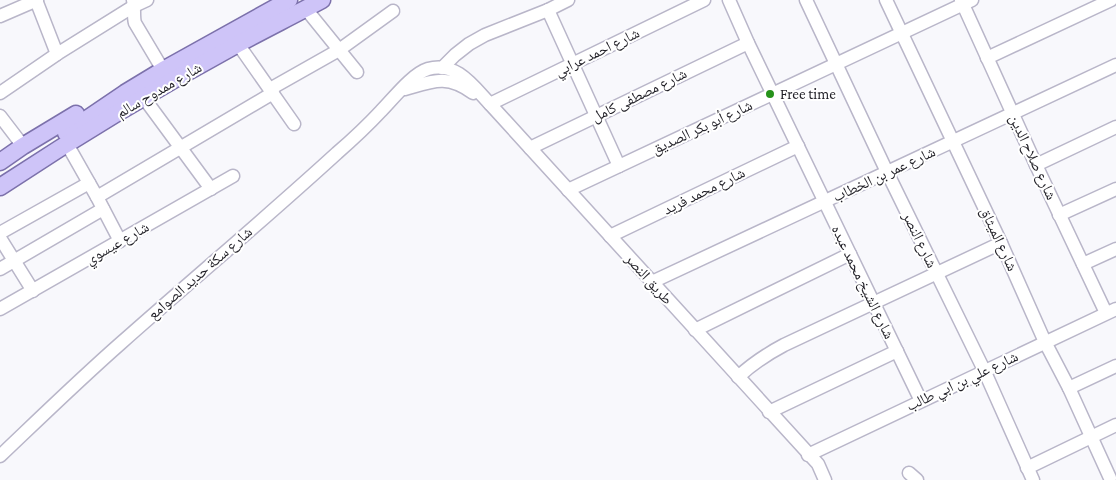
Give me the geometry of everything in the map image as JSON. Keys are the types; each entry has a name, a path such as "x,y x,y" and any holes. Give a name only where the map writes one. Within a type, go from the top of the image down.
{"main road":[{"name":"شارع ممدوح سالم","path":"0,162 103,97 110,94 125,93 162,70 289,0"},
{"name":"شارع ممدوح سالم","path":"0,187 144,98 238,44 322,0"},
{"path":"0,178 125,93"}],"street":[{"path":"0,16 36,0 57,54"},
{"path":"0,93 134,3 147,0"},
{"path":"442,68 454,55 485,35 568,0"},
{"name":"شارع احمد عرابي","path":"490,104 704,0"},
{"name":"شارع الشيخ محمد عبده","path":"729,0 921,401"},
{"name":"شارع النصر","path":"806,0 887,172 984,370 1033,480"},
{"name":"شارع الميثاق","path":"886,0 1001,243 1045,342 1092,437 1109,478"},
{"path":"987,58 1111,0"},
{"name":"شارع أبو بكر الصديق","path":"568,190 902,33 965,1"},
{"name":"شارع صلاح الدين","path":"965,1 987,58 1036,165 1083,264 1111,311"},
{"path":"134,3 135,23 162,70"},
{"path":"306,9 357,72"},
{"path":"548,10 619,166"},
{"path":"97,197 339,50 393,11"},
{"name":"شارع مصطفى كامل","path":"530,148 748,43"},
{"path":"238,44 294,124"},
{"name":"شارع عمر بن الخطاب","path":"652,282 1116,65"},
{"name":"شارع سكة حديد الصوامع","path":"0,456 120,344 338,153 419,73 434,68 442,68"},
{"path":"442,68 456,71 463,76 490,104"},
{"path":"400,90 439,80 452,81 465,87 490,104"},
{"path":"144,98 211,189"},
{"name":"طريق النصر","path":"490,104 818,464 825,480"},
{"path":"0,116 23,146"},
{"path":"1036,165 1116,127"},
{"path":"67,144 120,241"},
{"name":"شارع محمد فريد","path":"610,236 798,146"},
{"name":"شارع عيسوي","path":"0,309 233,176"},
{"path":"0,233 89,183"},
{"path":"1060,215 1116,189"},
{"path":"0,270 103,209"},
{"path":"0,238 33,291"},
{"path":"738,377 767,354 1001,243"},
{"path":"1083,264 1116,249"},
{"path":"695,330 850,254"},
{"name":"شارع علي بن ابي طالب","path":"808,455 1111,311"},
{"path":"769,412 897,351"},
{"path":"1069,388 1116,366"},
{"path":"1027,468 1116,425"},
{"name":"طريق النصر","path":"808,455 816,472 816,480"}],"place":[{"name":"Free time","path":"770,94"}]}
